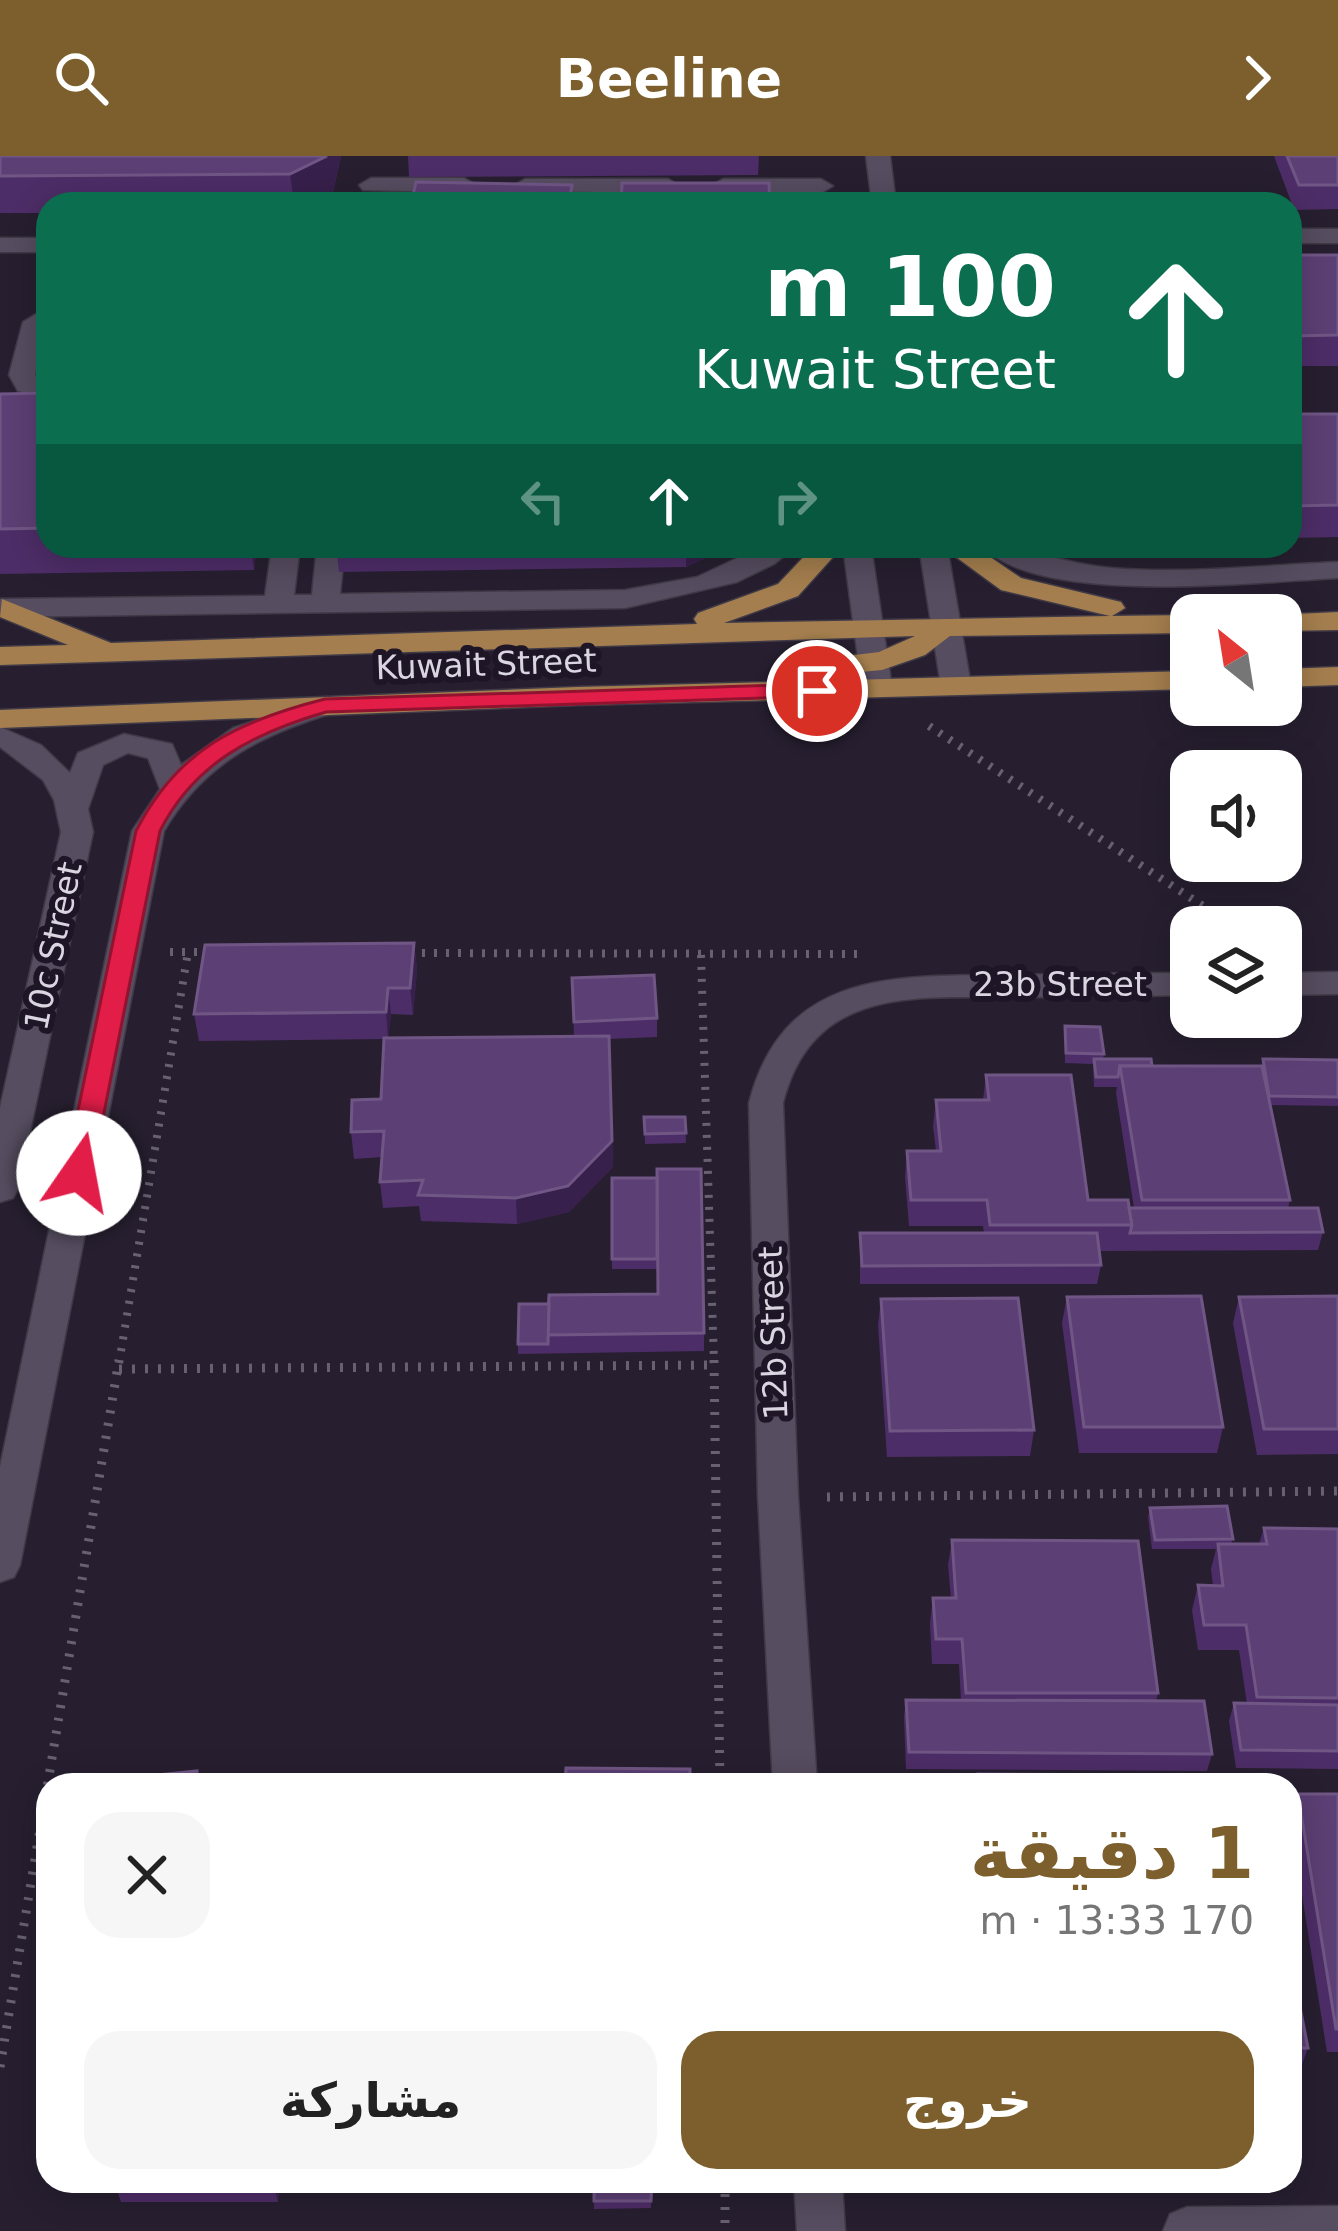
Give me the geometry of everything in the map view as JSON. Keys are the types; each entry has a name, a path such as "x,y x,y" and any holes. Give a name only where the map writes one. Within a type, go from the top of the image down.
{"main road":[{"path":"651,635 745,609 788,590 819,558"},
{"path":"971,558 997,577 1042,595 1170,619"},
{"path":"1,608 114,652"},
{"path":"1302,622 1338,621"},
{"name":"Kuwait Street","path":"0,656 868,628 1170,623"},
{"path":"876,675 917,650 943,626"},
{"path":"0,669 38,656"},
{"name":"Kuwait Street","path":"0,719 577,696 876,675 956,686 1170,681"},
{"path":"1302,677 1338,676"}],"street":[{"path":"365,192 374,156"},
{"path":"818,156 822,192"},
{"path":"878,156 882,192"},
{"path":"1302,236 1338,236"},
{"path":"0,245 36,245"},
{"path":"36,322 22,375 27,385 36,387"},
{"path":"278,604 284,558"},
{"path":"325,604 330,558"},
{"path":"1,608 641,597 719,581 760,558"},
{"path":"858,558 876,675"},
{"path":"934,558 956,686"},
{"path":"1020,558 1083,576 1338,570"},
{"path":"0,1565 148,831 174,787 193,766 231,740 275,719 325,706"},
{"path":"0,736 42,759 62,780 75,805"},
{"path":"75,805 89,760 124,743 160,752 174,787"},
{"name":"10c Street","path":"0,1190 11,1097 73,854 75,805"},
{"path":"1302,983 1338,983"},
{"name":"23b Street","path":"929,984 1170,984"},
{"name":"12b Street","path":"794,1773 778,1497 766,1102 780,1055 818,1017 868,993 929,984"},
{"path":"819,2193 821,2231"},
{"path":"1187,2231 1338,2230"}],"path":[{"path":"922,722 1203,906"},
{"path":"128,940 160,940 158,952 211,952"},
{"path":"50,1773 188,952"},
{"path":"398,953 864,954"},
{"path":"701,955 720,1773"},
{"path":"119,1369 714,1365"},
{"path":"778,1497 1338,1491"},
{"path":"0,2067 36,1856"},
{"path":"724,2193 725,2231"}],"building":[{"path":"0,156 327,156 290,174 0,176"},
{"path":"1287,156 1338,156 1338,185 1299,185"},
{"path":"416,182 572,185 571,192 414,192"},
{"path":"622,183 769,183 769,192 622,192"},
{"path":"1302,255 1338,255 1338,335 1302,336"},
{"path":"36,393 36,528 0,529 0,394"},
{"path":"1302,414 1338,414 1338,505 1302,506"},
{"path":"414,943 410,988 388,988 386,1012 194,1014 205,945"},
{"path":"654,975 657,1018 574,1022 572,978"},
{"path":"1065,1026 1100,1027 1104,1054 1066,1053"},
{"path":"609,1036 612,1141 568,1186 516,1198 418,1195 423,1180 380,1182 384,1131 351,1132 352,1100 381,1099 384,1038"},
{"path":"1094,1059 1151,1059 1152,1066 1120,1066 1118,1077 1096,1077"},
{"path":"1263,1059 1338,1060 1338,1097 1269,1096"},
{"path":"1120,1066 1262,1066 1290,1200 1142,1200"},
{"path":"986,1075 1071,1075 1088,1200 1128,1200 1132,1225 990,1225 987,1200 911,1200 907,1151 941,1151 936,1100 989,1100"},
{"path":"644,1117 685,1117 686,1133 645,1134"},
{"path":"657,1169 701,1169 704,1333 547,1335 549,1295 658,1294"},
{"path":"612,1178 657,1178 657,1259 612,1259"},
{"path":"1129,1208 1318,1208 1323,1232 1130,1233"},
{"path":"860,1233 1097,1233 1101,1265 862,1266"},
{"path":"1201,1296 1223,1427 1084,1427 1067,1297"},
{"path":"1338,1296 1338,1429 1264,1429 1239,1297"},
{"path":"1018,1298 1034,1430 890,1431 881,1299"},
{"path":"519,1304 549,1304 548,1344 518,1344"},
{"path":"1227,1506 1233,1539 1155,1540 1150,1508"},
{"path":"1264,1528 1338,1529 1338,1698 1257,1697 1246,1625 1204,1625 1198,1585 1223,1586 1218,1544 1267,1544"},
{"path":"952,1540 1138,1541 1158,1693 966,1693 962,1639 936,1639 933,1598 956,1598"},
{"path":"906,1700 1204,1701 1212,1754 909,1752"},
{"path":"1234,1703 1338,1705 1338,1751 1241,1750"},
{"path":"566,1768 690,1769 690,1773 566,1773"},
{"path":"1302,1794 1338,1794 1336,2029 1302,1819"},
{"path":"1302,2017 1308,2048 1302,2048"},
{"path":"594,2193 651,2193 651,2201 594,2201"}],"route":[{"path":"79,1173 148,831 165,797 193,766 231,740 275,719 325,706 817,691"}]}
